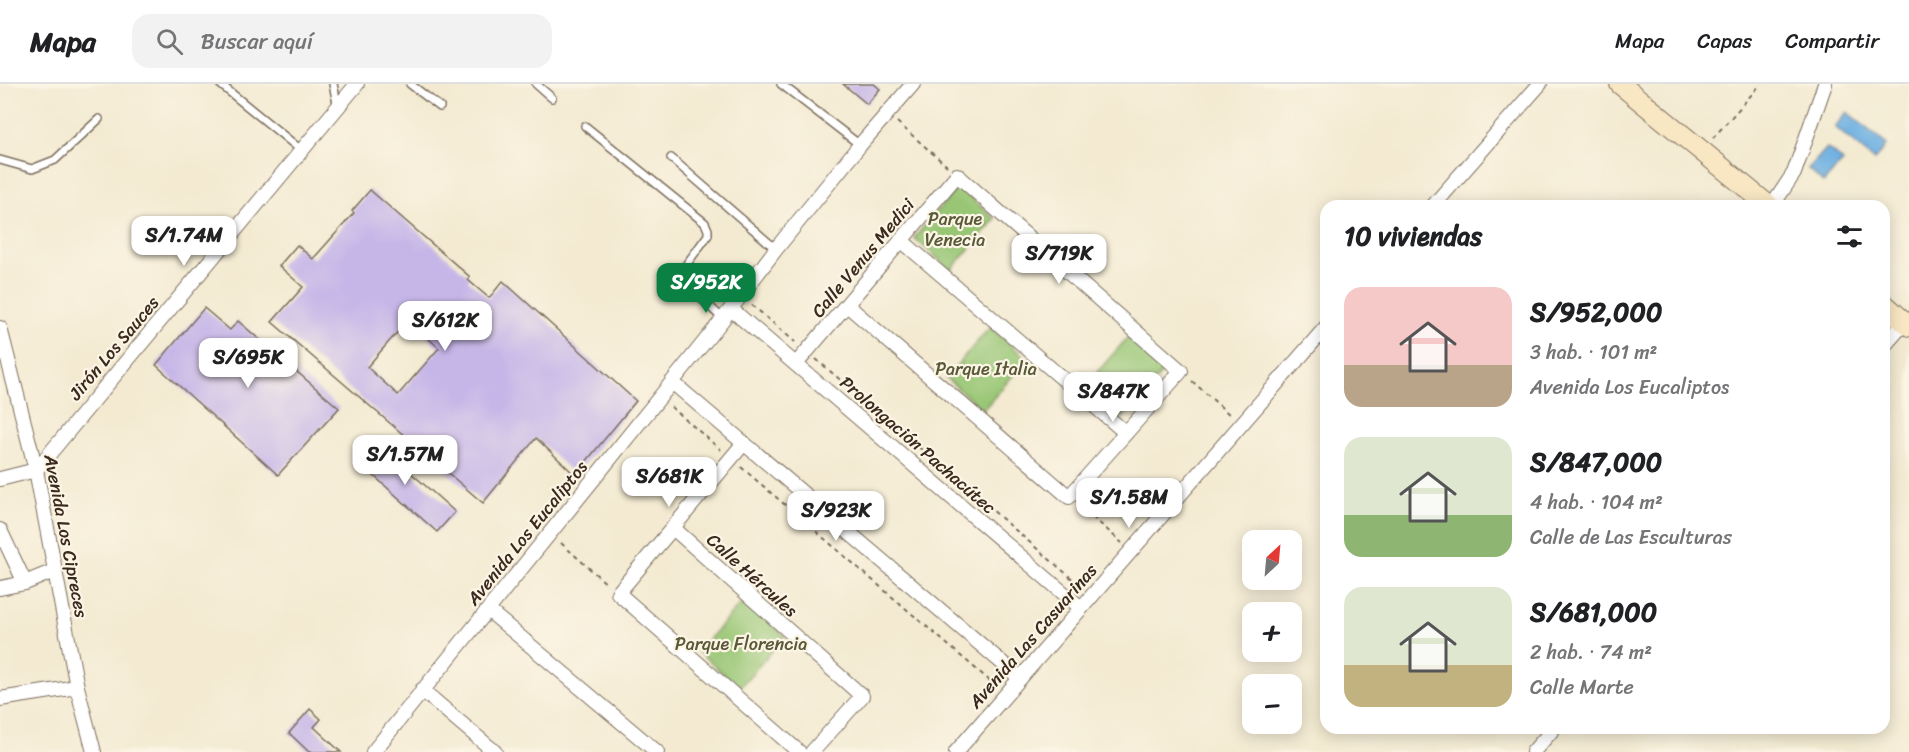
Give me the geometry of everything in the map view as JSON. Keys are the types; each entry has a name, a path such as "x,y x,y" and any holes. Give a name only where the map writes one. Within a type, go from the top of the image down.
{"main road":[{"path":"1620,84 1764,200"},
{"path":"1890,309 1907,324"}],"street":[{"name":"Jirón Los Sauces","path":"36,470 357,84"},
{"name":"Avenida Los Eucaliptos","path":"373,752 727,314 860,145 913,84"},
{"path":"1438,200 1539,84"},
{"path":"1775,200 1794,173 1825,84"},
{"path":"847,305 1070,497 1181,371 957,175"},
{"name":"Calle Venus Medici","path":"796,364 957,175"},
{"path":"902,241 1126,433"},
{"name":"Prolongación Pachacútec","path":"727,314 796,364 1081,608"},
{"path":"1890,340 1907,324"},
{"name":"Avenida Los Cipreces","path":"0,328 36,470 77,687 94,752"},
{"name":"Avenida Las Casuarinas","path":"956,752 1320,334"},
{"path":"672,382 1020,678"},
{"path":"744,443 618,593 799,752"},
{"path":"0,479 36,470"},
{"name":"Calle Hércules","path":"673,528 862,696 812,752"},
{"path":"0,530 25,584"},
{"path":"0,588 25,584 54,571"},
{"path":"488,610 657,752"},
{"path":"0,699 77,687"},
{"path":"422,690 495,752"},
{"path":"1533,752 1549,734"}],"lane":[{"path":"220,84 301,150"},
{"path":"333,84 338,108"},
{"path":"410,84 440,107"},
{"path":"536,84 552,98"},
{"path":"782,84 860,145"},
{"path":"0,160 32,169 56,160 99,119"},
{"path":"585,126 705,223 708,235 681,275 683,281 727,314"},
{"path":"671,159 776,249"}],"path":[{"path":"1702,150 1761,84"},
{"path":"888,115 957,175"},
{"path":"741,296 1092,595"},
{"path":"1181,371 1241,424"},
{"path":"660,397 1006,694"},
{"path":"1070,497 1131,550"},
{"path":"550,533 618,593"}],"green space":[{"name":"Parque Venecia","path":"958,187 995,219 951,270 914,238"},
{"name":"Parque Italia","path":"990,327 1027,359 983,410 946,378"},
{"path":"1130,335 1167,367 1122,418 1085,386"},
{"name":"Parque Florencia","path":"744,600 785,636 739,688 698,651"}],"water":[{"path":"1847,112 1887,145 1874,160 1835,127"},
{"path":"1827,148 1843,161 1823,183 1808,169"}],"building":[{"path":"843,84 874,84 880,89 867,104"},
{"path":"370,190 470,277 468,280 489,298 503,281 636,401 575,475 536,438 483,503 272,322 303,287 279,266 297,245 313,259 354,213 352,211","holes":["408,320 439,348 398,395 367,367"]},
{"path":"204,308 230,330 238,321 339,408 278,475 156,365"},
{"path":"373,439 455,512 437,532 355,459"},
{"path":"310,709 321,719 314,727 341,752 309,752 289,733"}]}
